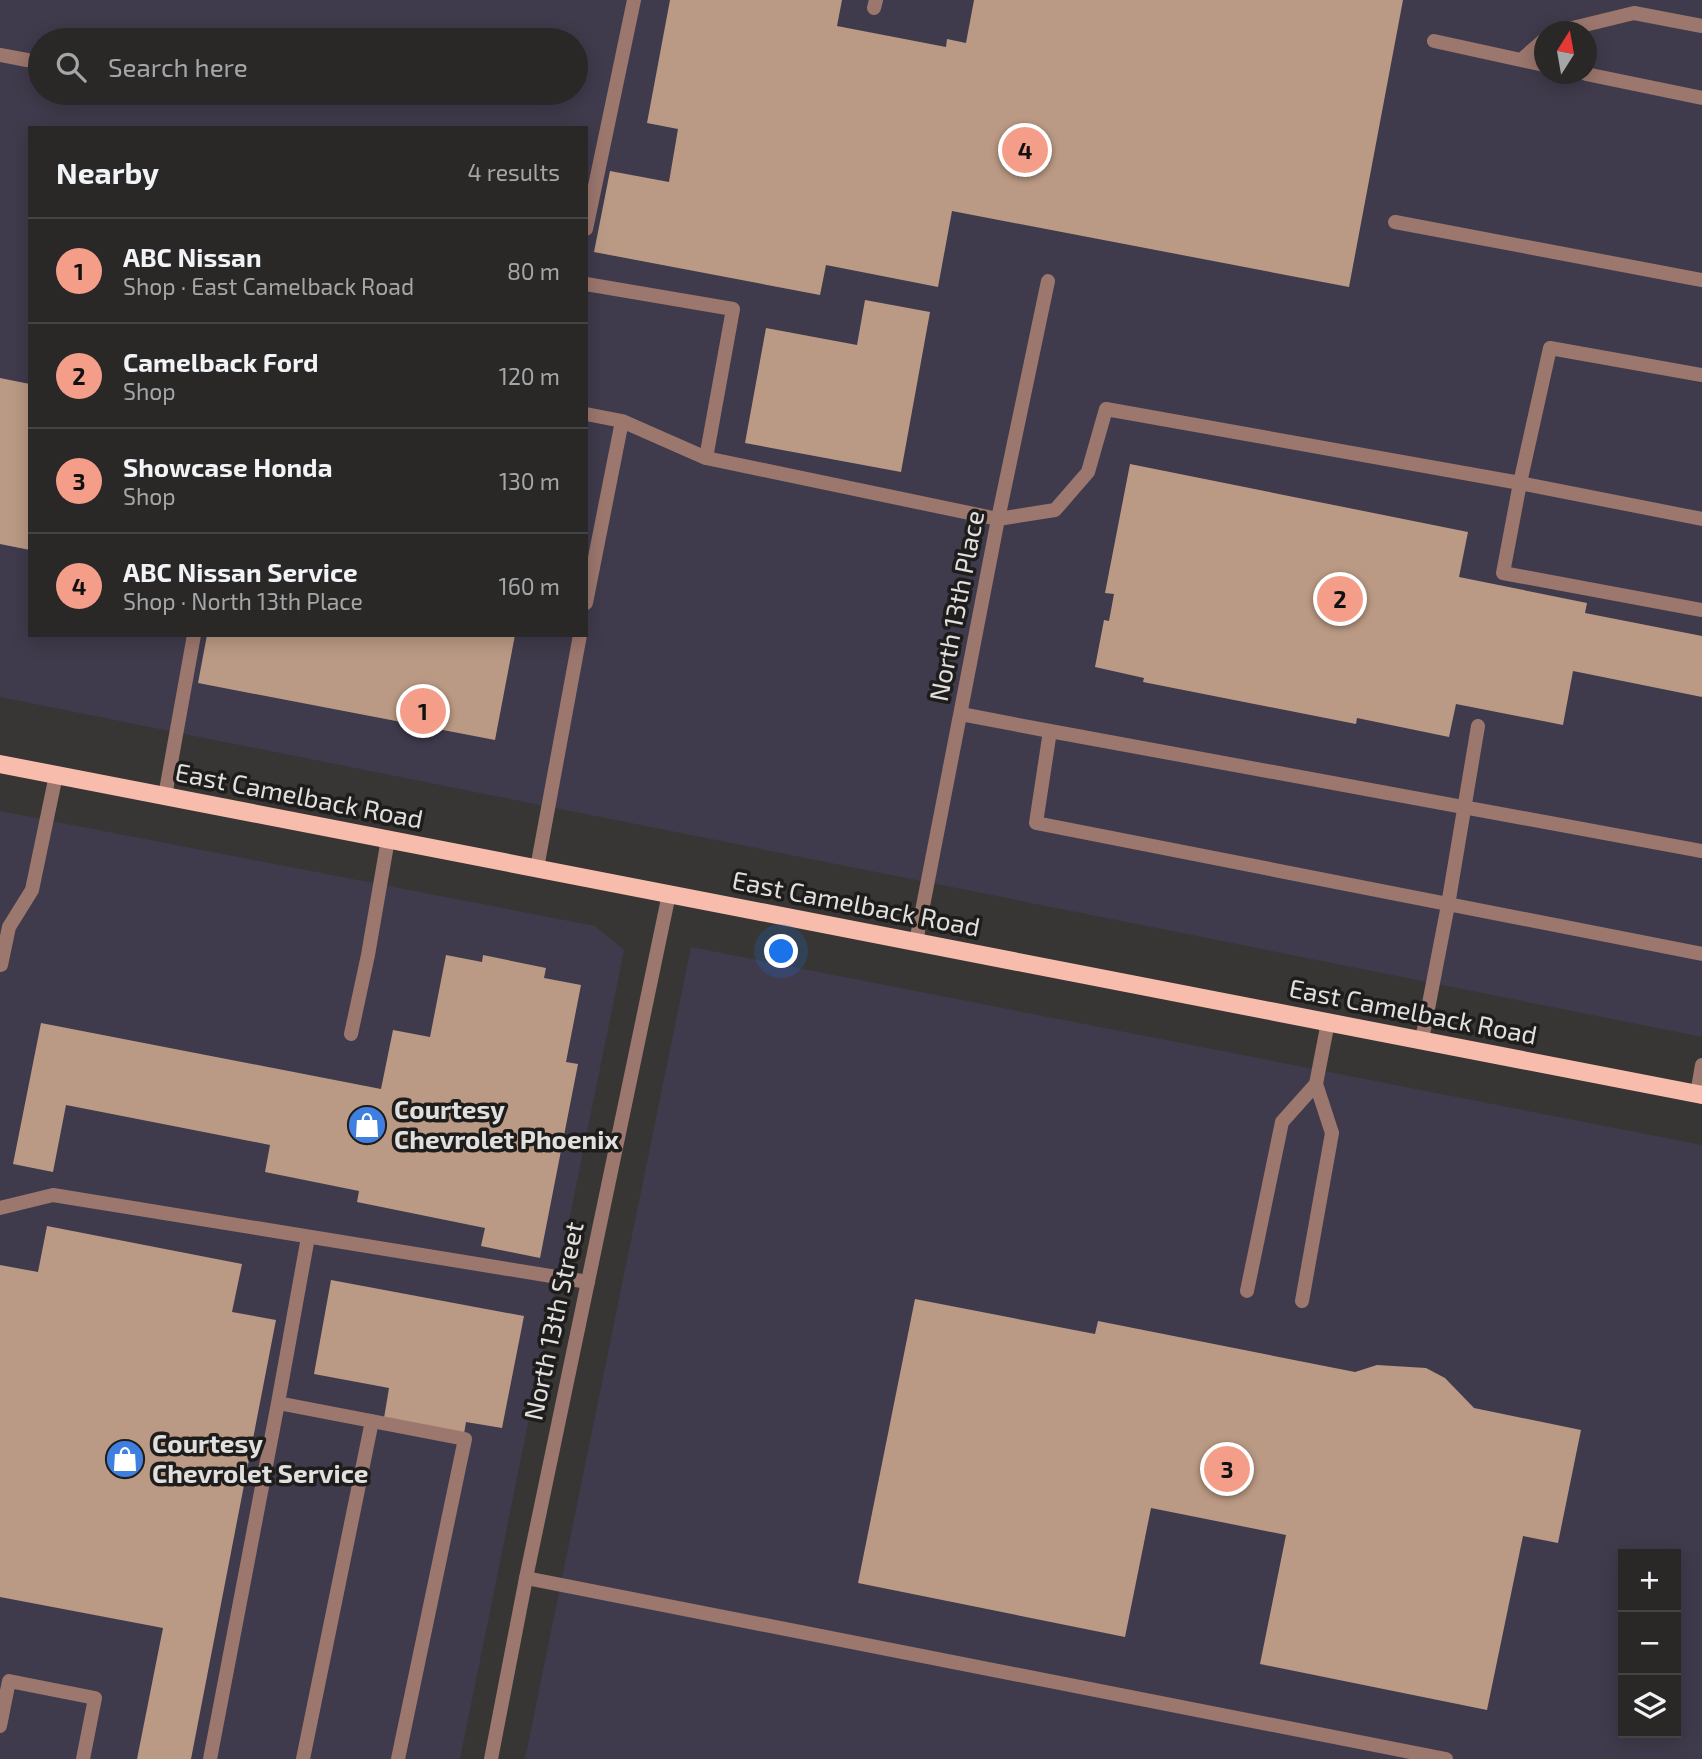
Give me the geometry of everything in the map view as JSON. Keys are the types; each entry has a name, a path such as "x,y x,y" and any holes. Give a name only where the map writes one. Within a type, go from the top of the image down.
{"main road":[{"name":"East Camelback Road","path":"0,764 1699,1094"}],"street":[{"path":"588,219 634,0"},
{"path":"1597,22 1634,13 1702,26"},
{"path":"1434,41 1534,63"},
{"path":"1521,60 1534,49"},
{"path":"0,55 27,60"},
{"path":"1597,76 1702,98"},
{"path":"1395,222 1702,280"},
{"name":"North 13th Place","path":"916,942 998,519 1048,281"},
{"path":"588,284 733,309 706,458"},
{"path":"1702,376 1550,348 1503,573 1702,610"},
{"path":"588,414 622,421 706,458 998,519 1055,510 1088,472 1106,409 1520,483 1702,519"},
{"path":"588,592 622,421"},
{"path":"588,514 602,517"},
{"path":"165,796 194,637"},
{"path":"537,869 580,637"},
{"path":"961,713 1702,851"},
{"path":"1422,1040 1478,726"},
{"path":"1050,731 1036,823 1702,954"},
{"path":"1,965 9,928 33,890 56,775"},
{"path":"351,1034 388,839"},
{"name":"North 13th Street","path":"491,1759 526,1578 669,894"},
{"path":"1302,1301 1332,1133 1316,1084 1328,1022"},
{"path":"1699,1094 1702,1065"},
{"path":"1247,1291 1282,1122 1316,1084"},
{"path":"0,1208 53,1195 588,1282"},
{"path":"210,1759 308,1237"},
{"path":"278,1403 465,1439 398,1759"},
{"path":"303,1759 372,1421"},
{"path":"526,1578 1446,1759"},
{"path":"0,1726 9,1681 95,1698 83,1759"}],"shaded area":[{"path":"0,0 1702,0 1702,1037 0,697"},
{"path":"0,811 595,926 624,950 460,1759 0,1759"},
{"path":"691,947 1702,1145 1702,1759 525,1759"}],"building":[{"path":"670,0 842,0 837,26 946,47 947,39 966,43 974,0 1403,0 1349,287 952,211 938,287 826,265 820,295 594,252 610,171 669,182 678,129 647,123"},
{"path":"865,300 930,312 901,472 745,443 766,328 857,345"},
{"path":"0,378 28,384 28,550 0,544"},
{"path":"1130,464 1468,532 1459,577 1587,603 1585,613 1702,636 1702,697 1573,671 1563,725 1456,704 1449,737 1357,718 1356,724 1143,682 1144,678 1095,667 1104,620 1109,621 1114,594 1105,593"},
{"path":"207,637 515,637 495,740 198,683"},
{"name":"Courtesy Chevrolet Phoenix","path":"446,955 482,962 483,955 546,968 544,978 581,985 566,1062 578,1064 540,1258 481,1246 485,1228 357,1202 359,1191 265,1172 270,1145 66,1105 53,1172 13,1164 41,1023 381,1089 393,1030 430,1037"},
{"name":"Courtesy Chevrolet Service","path":"47,1226 242,1264 232,1312 276,1320 191,1759 137,1759 163,1628 0,1597 0,1265 38,1272"},
{"path":"331,1280 524,1316 502,1428 466,1422 464,1434 384,1418 389,1388 314,1374"},
{"path":"915,1299 1095,1334 1098,1321 1355,1372 1377,1365 1426,1368 1445,1378 1474,1408 1581,1430 1558,1543 1523,1536 1487,1710 1260,1664 1286,1535 1151,1508 1125,1637 858,1583"}],"place":[{"name":"ABC Nissan Service","path":"1025,150"},
{"name":"Camelback Ford","path":"1340,599"},
{"name":"ABC Nissan","path":"423,711"},
{"name":"Courtesy Chevrolet Phoenix","path":"367,1125"},
{"name":"Courtesy Chevrolet Service","path":"125,1459"},
{"name":"Showcase Honda","path":"1227,1469"}]}
